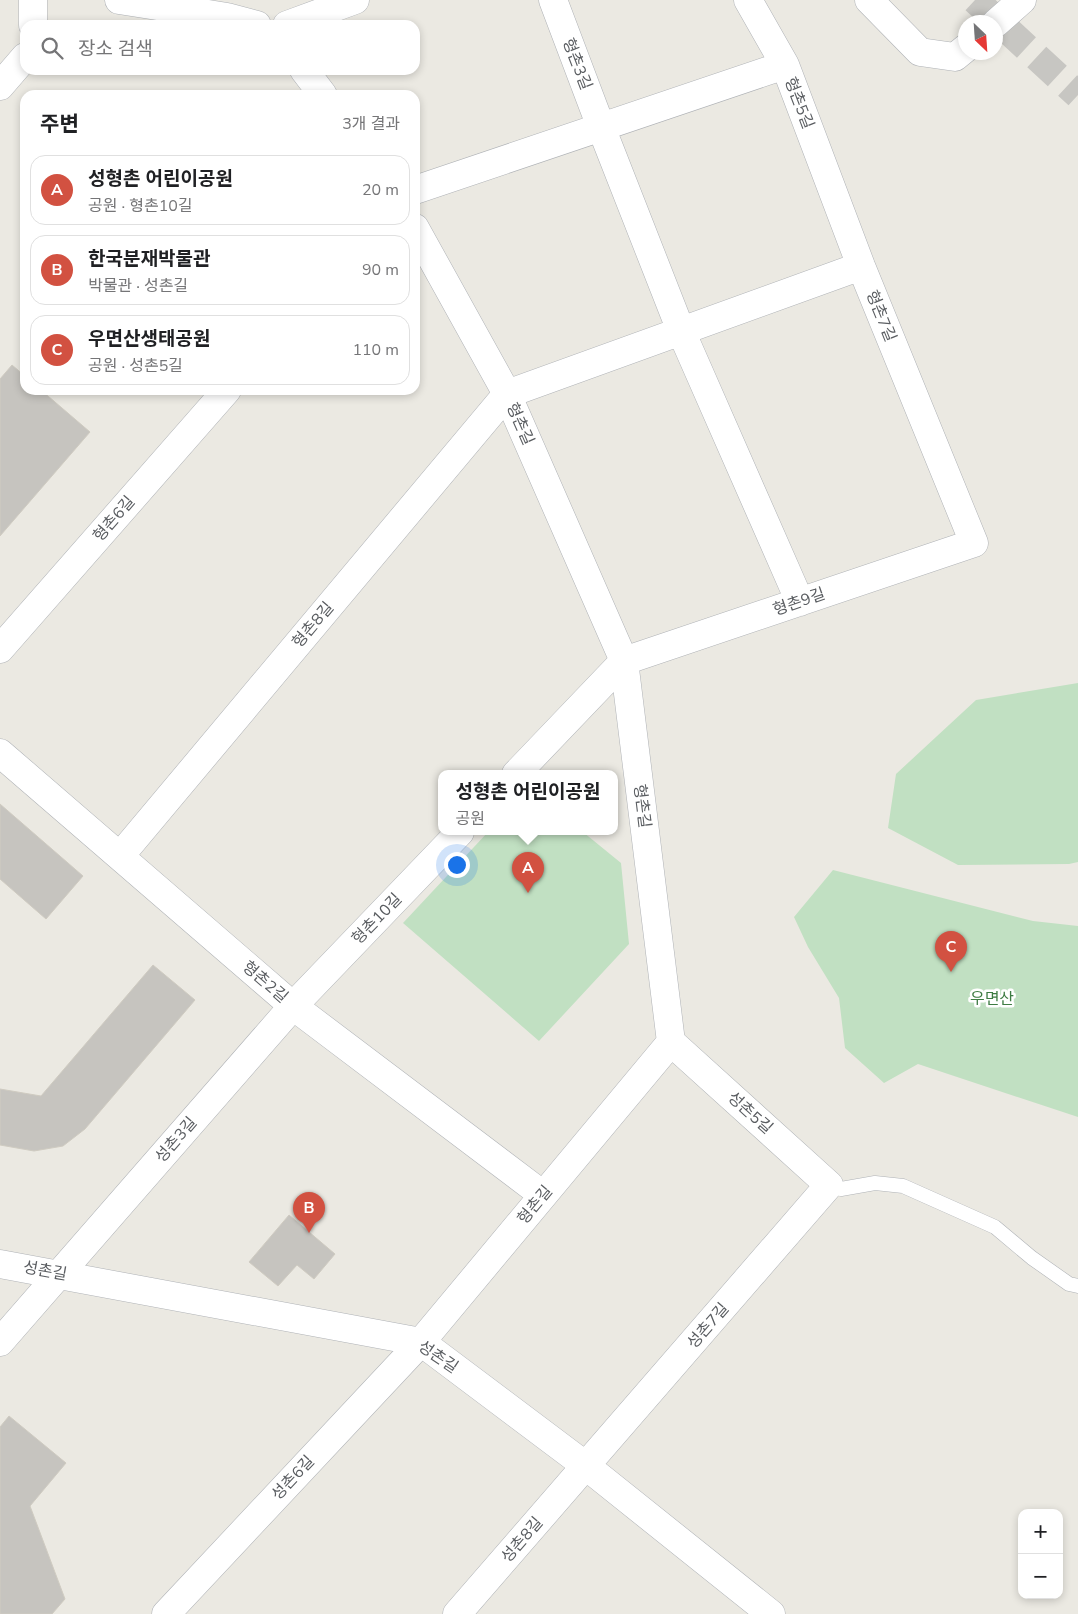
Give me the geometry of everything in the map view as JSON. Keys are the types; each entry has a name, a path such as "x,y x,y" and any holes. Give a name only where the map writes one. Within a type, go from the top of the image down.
{"street":[{"path":"33,0 33,20"},
{"path":"119,0 238,20"},
{"path":"301,20 355,0"},
{"name":"형촌3길","path":"553,0 601,127"},
{"path":"748,0 785,65"},
{"path":"869,0 920,52 955,57 958,55"},
{"path":"1003,17 1022,0"},
{"path":"0,86 20,63"},
{"name":"형촌5길","path":"420,188 785,65 861,266"},
{"path":"308,75 318,90"},
{"path":"601,127 681,331 800,602"},
{"name":"형촌길","path":"420,237 507,394 624,661 671,1042 420,1342"},
{"path":"507,394 861,266"},
{"name":"형촌7길","path":"861,266 974,543"},
{"name":"형촌8길","path":"120,856 507,394"},
{"name":"형촌6길","path":"0,649 223,395"},
{"name":"형촌9길","path":"624,661 974,543"},
{"path":"520,770 624,661"},
{"name":"형촌2길","path":"0,753 293,1006 543,1195"},
{"name":"형촌10길","path":"293,1006 457,835"},
{"name":"성촌3길","path":"0,1342 293,1006"},
{"name":"성촌5길","path":"671,1042 829,1185"},
{"name":"성촌7길","path":"586,1466 829,1185"},
{"name":"성촌길","path":"0,1264 420,1342 586,1466 771,1614"},
{"name":"성촌6길","path":"166,1614 420,1342"},
{"name":"성촌8길","path":"457,1614 586,1466"}],"lane":[{"path":"829,1185 841,1189 875,1184 903,1186 996,1227 1032,1258 1069,1284 1078,1286"}],"green space":[{"path":"1078,683 1078,862 1069,864 958,865 888,828 896,774 976,700"},
{"path":"485,835 587,835 621,863 629,944 539,1041 403,923"},
{"name":"우면산","path":"833,870 1033,921 1078,926 1078,1117 918,1064 884,1083 845,1048 839,998 808,947 794,917"}],"building":[{"path":"12,365 20,372 20,395 47,395 90,432 0,536 0,379"},
{"path":"0,804 83,876 46,919 0,879"},
{"path":"153,965 195,1000 85,1129 63,1146 34,1151 0,1145 0,1089 41,1096"},
{"path":"289,1215 335,1254 314,1279 297,1265 278,1286 249,1262"},
{"path":"9,1416 66,1463 30,1506 65,1599 52,1614 0,1614 0,1427"}],"tunnel":[{"path":"975,0 1078,95"}],"place":[{"name":"성형촌 어린이공원","path":"528,893"},
{"name":"우면산생태공원","path":"951,972"},
{"name":"한국분재박물관","path":"309,1233"}]}
